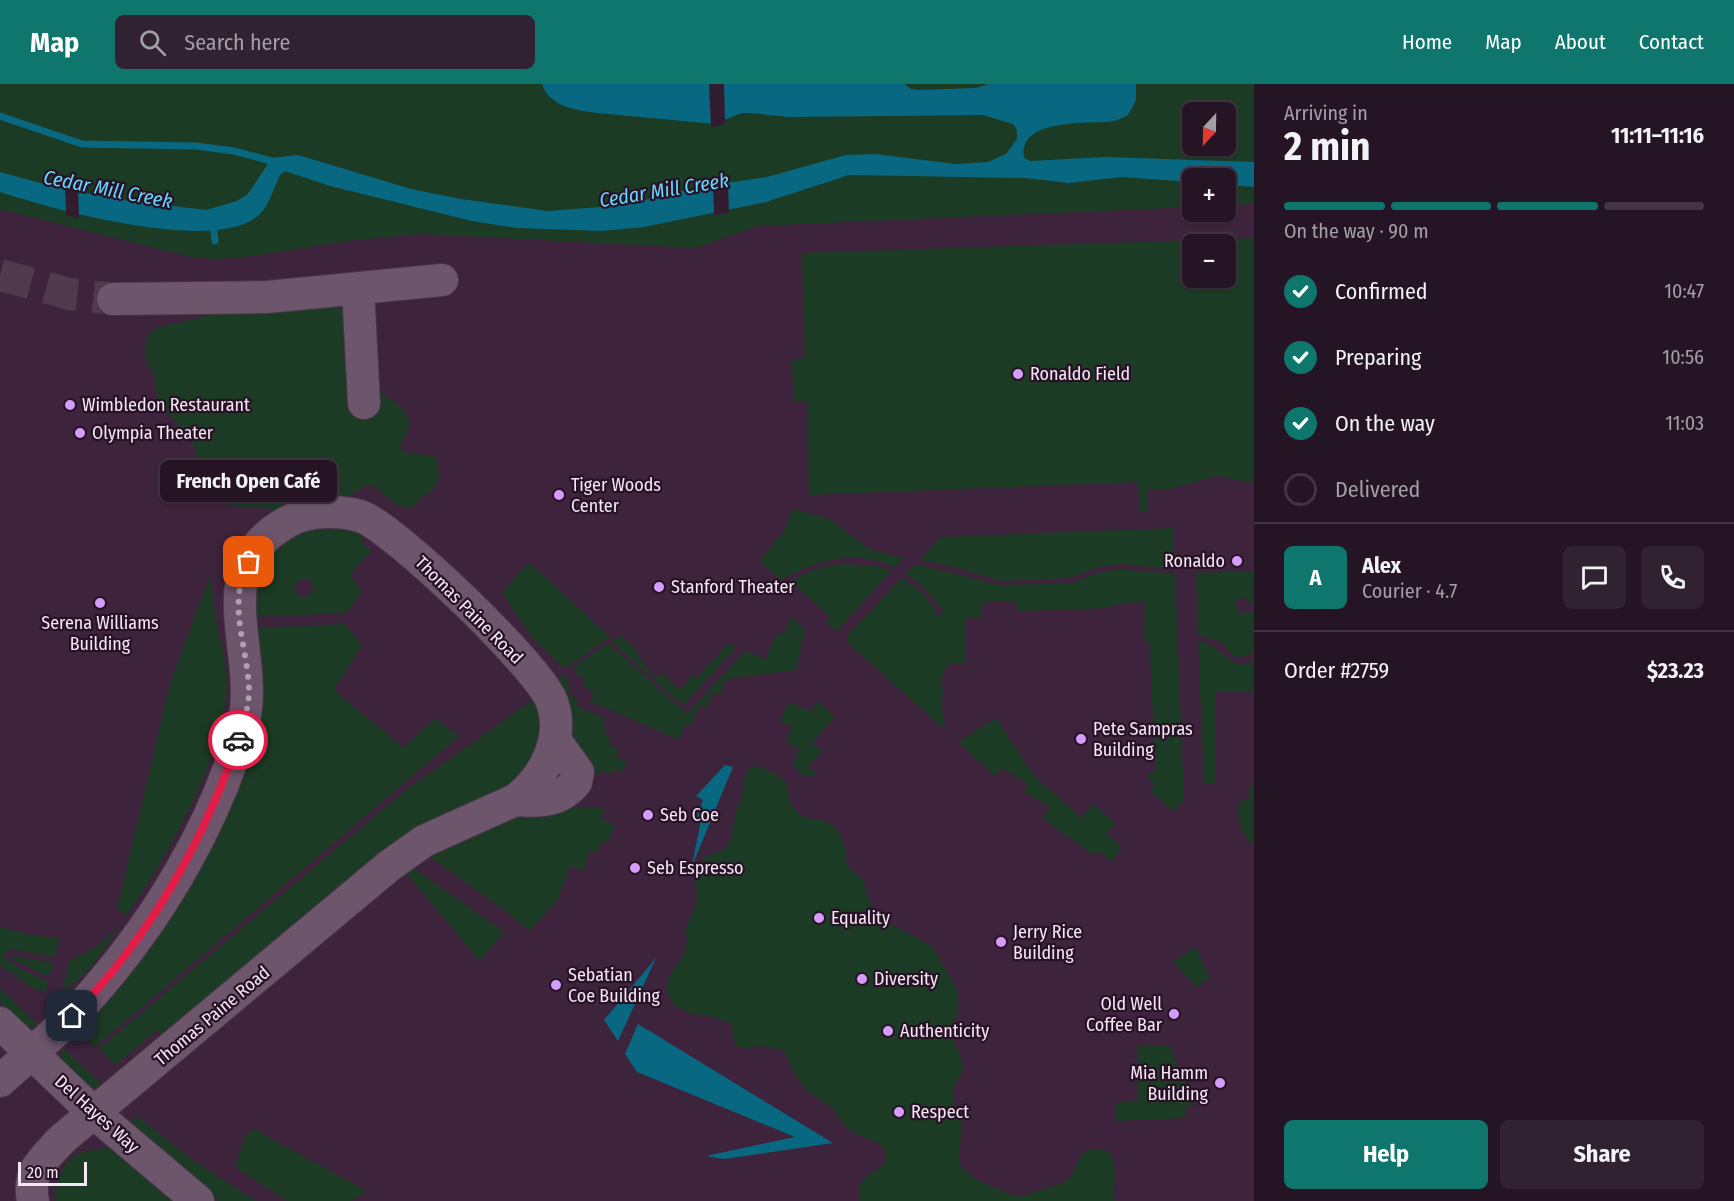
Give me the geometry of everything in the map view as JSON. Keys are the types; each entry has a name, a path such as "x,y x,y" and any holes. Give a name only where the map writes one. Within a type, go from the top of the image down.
{"lane":[{"path":"113,299 256,298 442,280"},
{"path":"358,289 364,403"},
{"name":"Thomas Paine Road","path":"0,1081 85,1003 126,953 165,898 208,815 243,724 249,693 239,624 243,574 256,550 269,535 290,520 311,513 339,512 363,517 388,533 507,644 544,687 552,702 555,740 539,775 526,792 515,800 424,841 398,859 61,1140 39,1164 30,1186 33,1201"},
{"name":"Del Hayes Way","path":"0,1023 94,1113 198,1201"}],"shaded area":[{"path":"0,84 1254,84 1254,1201 0,1201"}],"green space":[{"path":"0,84 1254,84 1254,204 1236,205 1236,168 1182,168 1182,207 757,226 696,248 421,234 355,240 253,256 216,259 191,257 0,209"},
{"name":"Ronaldo Field","path":"1254,238 1254,483 1217,476 1170,489 1148,490 1148,511 1140,511 1138,482 809,495 807,402 794,401 792,359 805,358 802,253 1182,240 1182,288 1236,288 1236,239"},
{"path":"328,300 350,312 362,359 376,389 406,412 409,427 400,447 408,453 437,458 439,476 433,490 423,496 415,506 406,507 394,503 367,484 341,506 282,518 268,508 231,506 216,500 202,485 195,449 186,432 158,404 154,374 147,364 145,348 147,337 155,328 199,318 216,310"},
{"path":"793,509 829,519 870,549 904,558 895,567 866,558 837,559 809,567 781,580 759,561 784,531"},
{"path":"320,523 373,534 360,540 372,552 354,569 351,577 362,591 346,613 251,617 253,579 275,543","holes":["304,578 310,580 314,588 309,596 298,595 294,589 298,580"]},
{"path":"1173,528 1174,570 1123,564 1098,567 1071,578 1000,581 962,569 920,560 940,537"},
{"path":"529,562 614,641 620,635 633,647 655,679 662,673 680,690 693,675 697,678 728,644 736,647 683,706 608,638 565,669 533,639 502,592"},
{"path":"840,564 877,566 891,571 839,629 834,629 826,623 831,618 791,581 814,569"},
{"path":"916,564 999,585 1072,583 1098,573 1118,569 1175,574 1184,799 1174,812 1150,791 1155,785 1149,779 1148,774 1156,773 1149,642 1144,642 1145,602 1120,603 1108,608 1017,611 1017,603 1013,602 999,601 981,604 982,617 966,618 966,663 949,664 940,682 943,688 942,709 945,730 847,642 847,636 902,578 925,595 940,618 943,610 926,590 906,573"},
{"path":"1254,571 1254,605 1243,597 1236,600 1235,605 1240,613 1254,611 1254,653 1240,658 1232,654 1220,641 1198,635 1196,573"},
{"path":"211,574 227,682 224,710 217,740 192,804 159,865 127,915 117,909 171,680"},
{"path":"791,617 805,629 796,670 726,679 720,695 713,693 707,708 699,706 692,725 686,723 679,740 590,701 594,691 583,687 586,680 575,673 574,667 608,643 687,714 745,651 766,659 777,633 784,635"},
{"path":"345,624 362,645 334,690 404,748 435,718 459,736 95,1047 74,1027 195,860 251,628"},
{"path":"1198,641 1214,647 1239,664 1254,661 1254,695 1249,691 1215,692 1216,784 1204,784"},
{"path":"561,676 569,679 567,685 571,687 569,694 578,699 576,706 605,718 602,728 607,729 605,735 611,737 608,744 619,749 616,757 627,762 623,772 615,769 613,774 601,770 599,775 580,765 552,683"},
{"path":"537,697 546,714 539,763 169,1042 157,1030 116,1065 99,1049 406,790"},
{"path":"817,701 835,717 812,742 822,751 808,767 819,776 803,775 793,765 799,749 786,743 792,726 780,721 789,702 812,712"},
{"path":"996,718 1034,776 1086,822 1082,816 1093,804 1116,824 1107,834 1122,848 1111,861 1099,851 1095,856 1042,818 1050,807 1024,791 1028,784 1002,768 995,776 958,742"},
{"path":"756,766 770,771 785,782 793,807 801,815 824,821 836,829 845,847 845,863 863,881 870,902 879,918 932,946 957,989 958,1015 950,1029 963,1065 953,1093 962,1123 959,1155 960,1164 964,1169 988,1185 1023,1197 1066,1181 1072,1175 1084,1152 1090,1149 1100,1149 1107,1151 1114,1162 1115,1201 860,1201 859,1192 862,1181 886,1161 886,1153 881,1145 853,1132 843,1124 833,1108 811,1094 796,1077 784,1051 763,1046 739,1048 734,1041 731,1024 684,1011 671,1000 666,990 670,975 685,953 687,941 685,930 697,901 695,873 704,858 724,849 730,841 737,808 742,798 744,778 749,768"},
{"path":"1249,785 1254,785 1254,847 1243,831 1237,808 1237,801 1250,800"},
{"path":"604,807 600,819 615,825 608,843 601,841 597,853 590,850 583,871 570,866 557,901 529,931 507,912 423,852 457,832 541,810"},
{"path":"405,862 504,932 480,961 400,866"},
{"path":"120,925 88,970 63,990 69,961 98,946"},
{"path":"0,927 31,935 59,938 55,957 9,949 3,957 24,971 48,981 46,992 32,988 0,965"},
{"path":"1196,947 1210,978 1196,987 1173,961"},
{"path":"12,956 53,963 49,977 10,958"},
{"path":"0,988 42,1029 29,1027 14,1016 0,1002"},
{"path":"1171,1045 1192,1098 1193,1106 1186,1107 1186,1118 1116,1121 1115,1103 1138,1101 1137,1046"},
{"path":"61,1046 107,1089 95,1088 76,1077 63,1061"},
{"path":"137,1116 197,1163 256,1201 218,1201 130,1124"},
{"path":"254,1129 367,1191 351,1201 287,1201 235,1167 246,1136"},
{"path":"108,1145 178,1201 55,1201 62,1170 72,1158 86,1151 100,1150"}],"water":[{"path":"542,84 904,84 911,89 920,90 976,88 989,84 1136,84 1136,100 1128,115 1111,121 1068,124 1041,130 1031,136 1025,146 1024,158 1030,161 1105,157 1254,162 1254,187 1236,186 1236,168 1182,168 1182,181 1121,177 1069,183 1025,178 849,175 766,202 644,227 602,231 517,228 472,221 330,186 285,171 280,175 268,202 259,215 237,226 207,231 171,230 132,225 56,208 0,192 0,172 51,186 115,199 206,210 237,201 247,195 272,158 298,155 411,189 461,199 548,211 626,205 698,187 767,177 846,155 874,154 956,164 988,162 1006,154 1017,139 1017,130 1013,124 983,115 789,117 741,113 715,124 572,109 557,102 546,92"},
{"path":"725,765 733,767 692,866 701,820 696,818 703,800 696,796"},
{"path":"656,958 618,1041 604,1020"},
{"path":"638,1024 833,1143 724,1159 706,1156 795,1137 637,1072 625,1054"}],"pier":[{"path":"709,84 724,84 725,124 715,127 711,127"},
{"path":"728,180 729,213 714,215 713,182"},
{"path":"65,186 78,188 79,218 66,215"}],"waterway":[{"path":"0,116 82,144 196,146 234,151 279,163"},
{"path":"213,223 215,241"}],"tunnel":[{"path":"0,275 70,294 113,299"}],"way so far":[{"path":"238,740 249,693 238,601 243,574 249,562"}],"place":[{"name":"Ronaldo Field","path":"1018,374"},
{"name":"Wimbledon Restaurant","path":"70,405"},
{"name":"Olympia Theater","path":"80,433"},
{"name":"Tiger Woods Center","path":"559,495"},
{"name":"Ronaldo","path":"1237,561"},
{"name":"French Open Café","path":"249,562"},
{"name":"Stanford Theater","path":"659,587"},
{"name":"Serena Williams Building","path":"100,603"},
{"name":"Pete Sampras Building","path":"1081,739"},
{"name":"Seb Coe","path":"648,815"},
{"name":"Seb Espresso","path":"635,868"},
{"name":"Equality","path":"819,918"},
{"name":"Jerry Rice Building","path":"1001,942"},
{"name":"Diversity","path":"862,979"},
{"name":"Sebatian Coe Building","path":"556,985"},
{"name":"Old Well Coffee Bar","path":"1174,1014"},
{"name":"Authenticity","path":"888,1031"},
{"name":"Mia Hamm Building","path":"1220,1083"},
{"name":"Respect","path":"899,1112"}],"route":[{"path":"72,1016 113,970 165,898 186,861 222,785 238,740"}],"water label":[{"name":"Cedar Mill Creek","path":"108,189"},
{"name":"Cedar Mill Creek","path":"664,190"}]}
